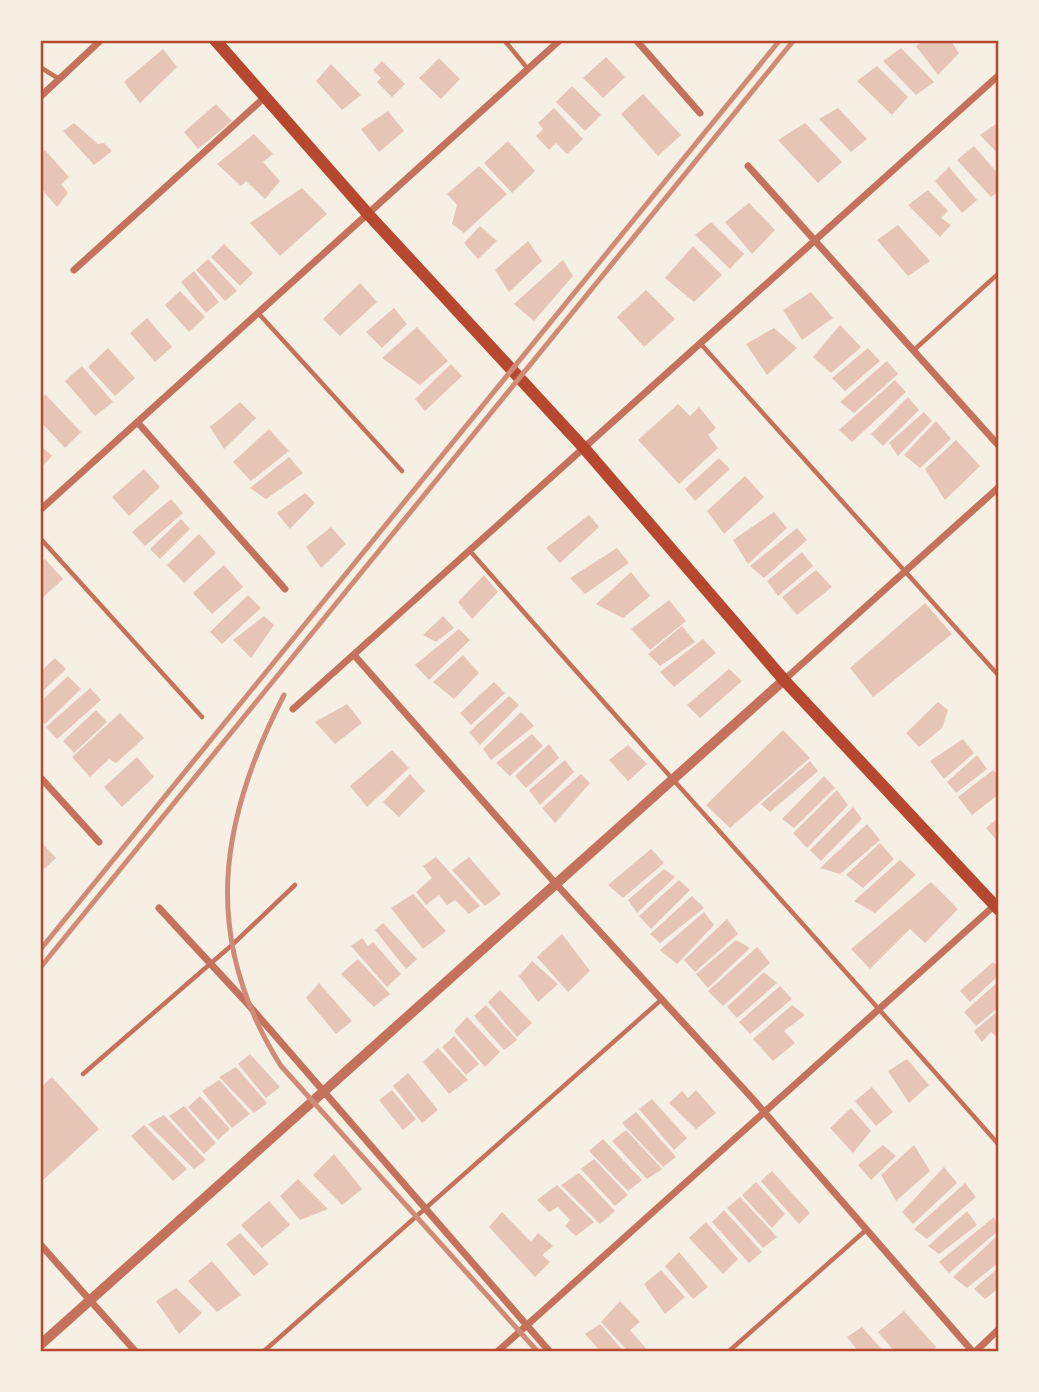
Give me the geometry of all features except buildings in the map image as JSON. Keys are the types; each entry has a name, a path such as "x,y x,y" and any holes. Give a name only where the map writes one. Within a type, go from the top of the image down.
{"main road":[{"path":"215,40 368,214 584,448 784,680 997,906"}],"street":[{"path":"40,97 101,40"},
{"path":"40,510 139,424 560,40"},
{"path":"636,40 699,113"},
{"path":"293,709 999,75"},
{"path":"74,270 265,97"},
{"path":"748,166 999,446"},
{"path":"139,424 285,589"},
{"path":"40,1345 999,487"},
{"path":"354,655 974,1352 999,1329"},
{"path":"40,777 99,842"},
{"path":"497,1352 762,1111 997,906"},
{"path":"159,908 550,1352"},
{"path":"40,1244 135,1352"}],"lane":[{"path":"504,40 528,69"},
{"path":"40,66 60,79"},
{"path":"913,351 999,273"},
{"path":"259,314 402,471"},
{"path":"700,343 999,676"},
{"path":"40,538 202,718"},
{"path":"470,551 671,780 879,1008 999,1145"},
{"path":"83,1074 210,964 295,885"},
{"path":"264,1352 661,1000"},
{"path":"728,1352 866,1230"}],"railway":[{"path":"40,950 780,40"},
{"path":"40,968 794,40"},
{"path":"284,695 244,789 233,835 228,881 229,927 238,972 255,1019 281,1066 538,1352"}]}
